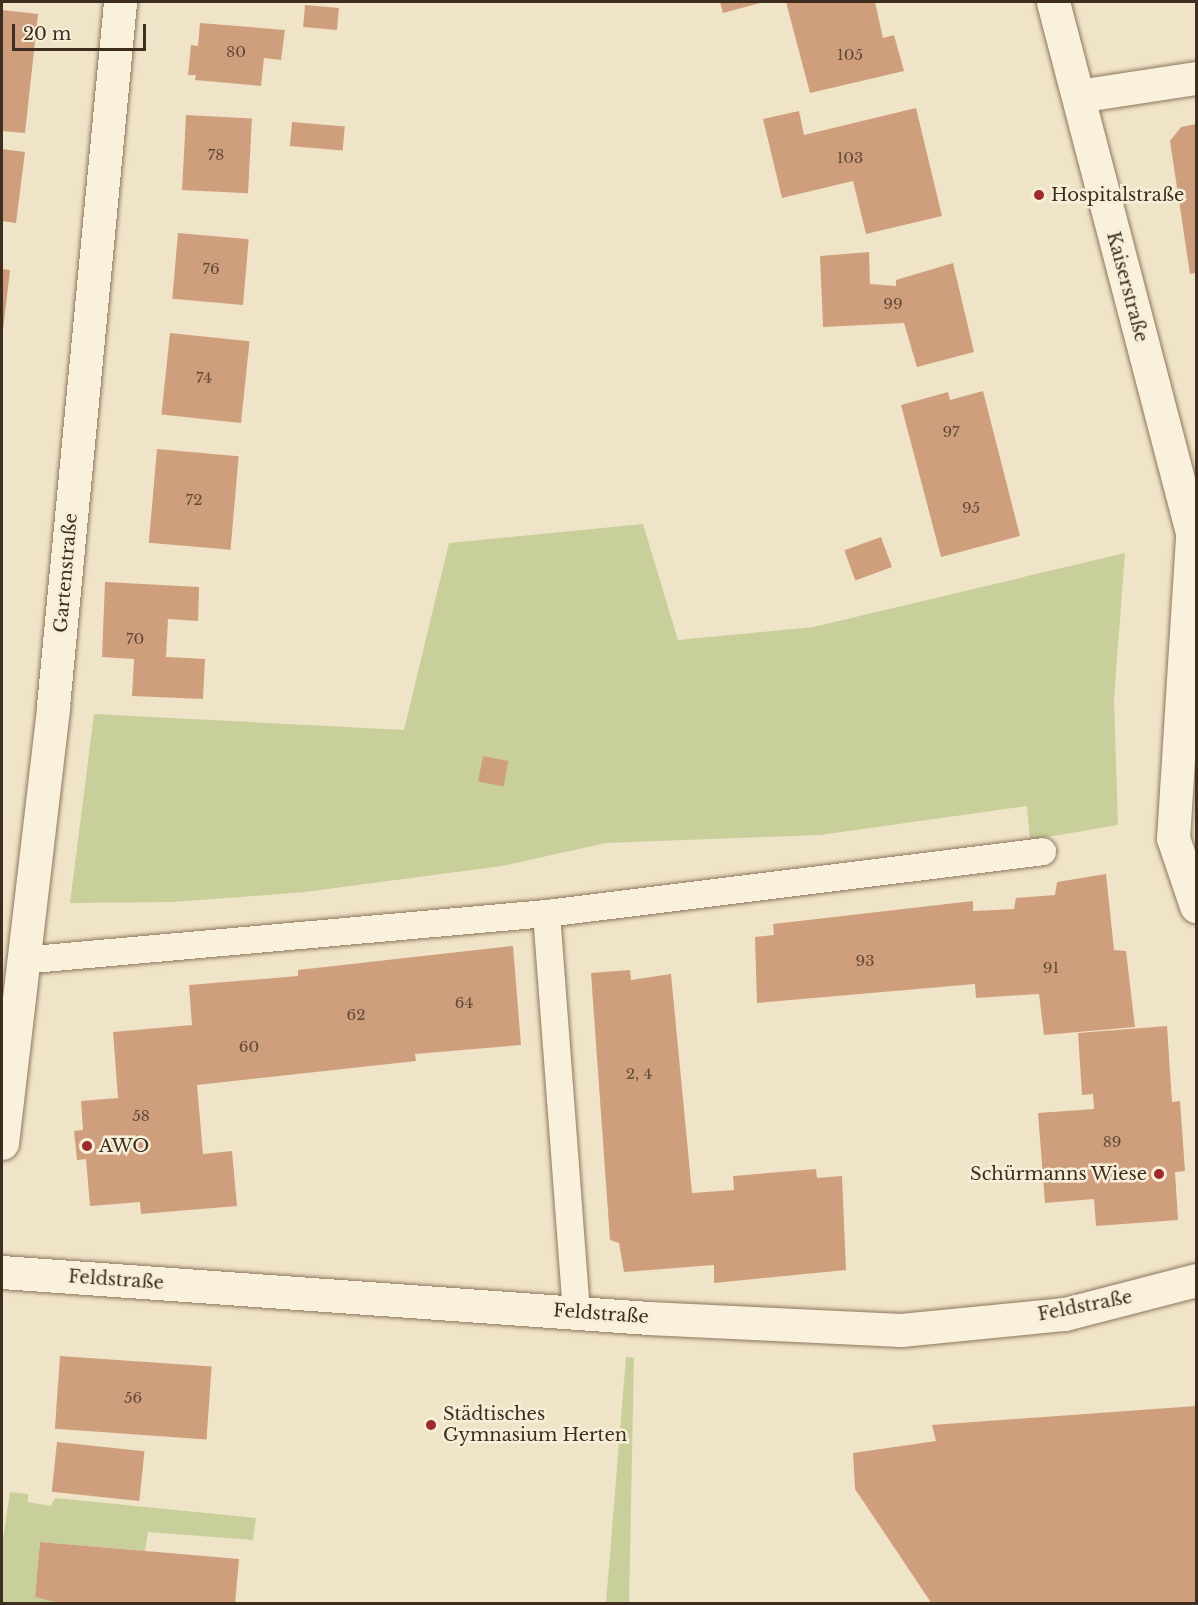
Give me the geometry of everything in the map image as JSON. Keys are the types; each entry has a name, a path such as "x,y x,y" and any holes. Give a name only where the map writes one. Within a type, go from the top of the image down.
{"main road":[{"name":"Gartenstraße","path":"2,1143 21,960 53,706 120,2"},
{"name":"Kaiserstraße","path":"1053,2 1194,542 1173,838 1197,906"},
{"path":"1078,96 1197,78"},
{"name":"Feldstraße","path":"2,1272 576,1312 901,1330 1065,1314 1197,1280"}],"lane":[{"path":"21,960 546,913 1042,851"},
{"path":"546,913 576,1312"}],"green space":[{"path":"643,524 678,640 813,627 1125,553 1114,699 1118,825 1030,840 1027,806 820,835 606,843 502,866 305,892 174,902 70,903 94,714 404,730 449,543"},
{"path":"626,1357 634,1358 629,1603 606,1603"},
{"path":"10,1492 28,1494 28,1502 51,1506 55,1498 256,1518 253,1540 148,1532 145,1551 40,1542 35,1597 63,1603 2,1604 2,1546"}],"building":[{"path":"720,2 764,2 723,13"},
{"path":"786,2 875,2 883,38 894,35 904,71 810,93"},
{"path":"305,5 339,8 337,30 303,27"},
{"path":"2,10 38,14 25,133 2,131"},
{"path":"200,23 285,30 281,60 264,58 261,86 195,80 196,75 188,75 191,45 198,46"},
{"path":"916,108 942,216 866,234 853,181 782,198 763,119 799,111 804,135"},
{"path":"186,115 252,118 248,193 182,190"},
{"path":"292,122 345,127 343,151 290,146"},
{"path":"1196,124 1196,273 1190,274 1170,141 1181,127"},
{"path":"2,149 25,152 16,223 2,221"},
{"path":"178,233 249,239 243,305 172,299"},
{"path":"869,252 870,284 896,286 896,280 953,263 974,352 917,367 904,323 823,327 820,256"},
{"path":"2,269 10,270 3,330 2,330"},
{"path":"170,333 250,341 241,423 161,415"},
{"path":"983,391 1020,536 941,557 901,405 948,392 950,400"},
{"path":"157,449 239,456 230,550 149,543"},
{"path":"881,537 892,567 855,580 844,550"},
{"path":"105,582 199,587 198,621 168,619 166,657 205,659 203,699 132,696 134,659 102,657"},
{"path":"483,756 509,761 504,786 478,782"},
{"path":"1106,874 1114,950 1126,951 1135,1027 1044,1035 1039,994 976,998 975,984 757,1003 755,937 774,935 773,924 973,901 973,911 1014,909 1016,898 1055,895 1057,882"},
{"path":"513,946 521,1045 415,1054 416,1061 197,1085 203,1154 232,1151 237,1206 141,1214 140,1202 90,1206 86,1159 77,1160 74,1131 83,1130 81,1101 118,1098 113,1032 192,1025 189,985 298,976 298,970"},
{"path":"630,970 631,980 671,974 692,1193 734,1190 733,1176 816,1169 817,1178 842,1176 846,1270 714,1283 714,1265 624,1272 619,1243 610,1240 591,973"},
{"path":"1167,1026 1172,1102 1180,1101 1185,1171 1175,1172 1178,1220 1096,1226 1094,1199 1045,1203 1038,1113 1094,1109 1093,1094 1082,1095 1078,1033"},
{"path":"60,1356 212,1367 207,1439 55,1429"},
{"path":"1196,1406 1196,1604 932,1604 855,1489 853,1453 936,1441 932,1425"},
{"path":"57,1442 145,1451 139,1501 52,1492"},
{"path":"40,1542 239,1559 235,1604 63,1604 35,1597"}],"place":[{"name":"Hospitalstraße","path":"1039,195"},
{"name":"AWO","path":"87,1146"},
{"name":"Schürmanns Wiese","path":"1159,1174"},
{"name":"Städtisches Gymnasium Herten","path":"431,1425"}]}
